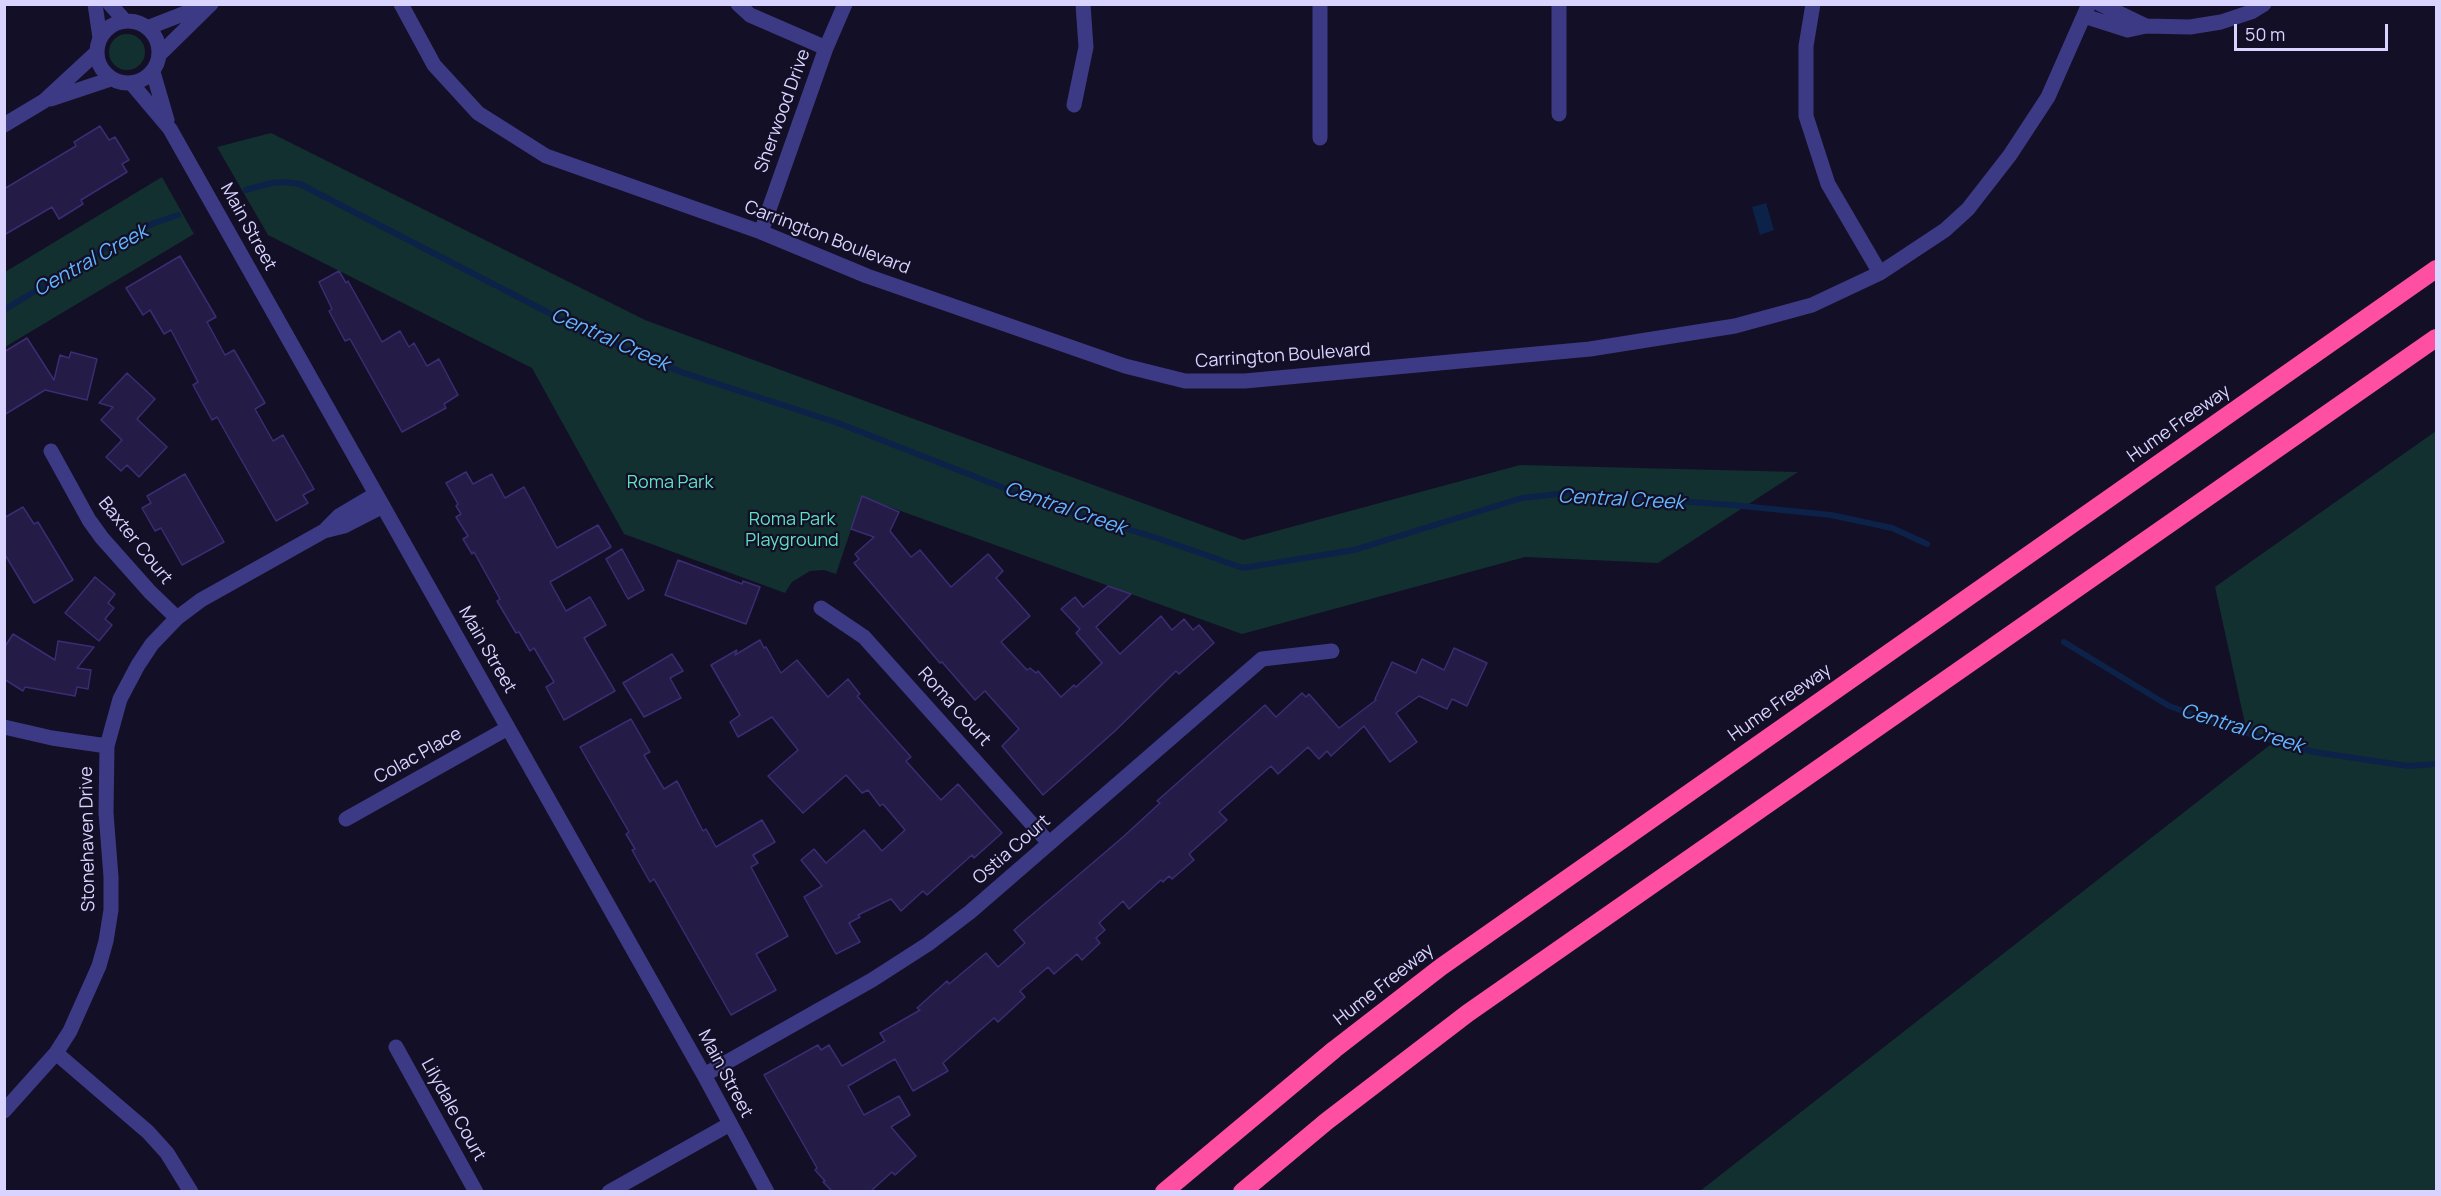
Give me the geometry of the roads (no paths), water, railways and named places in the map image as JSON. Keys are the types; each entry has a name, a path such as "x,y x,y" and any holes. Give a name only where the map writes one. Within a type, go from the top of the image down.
{"highway":[{"name":"Hume Freeway","path":"1164,1191 1335,1049 1441,967 2436,269"},
{"path":"1242,1191 1468,1013 2436,338"}],"street":[{"path":"44,101 98,45 106,30 125,21 141,23 159,45 159,56 153,72 147,78 132,84 117,82 103,72 98,45 95,4"},
{"path":"110,4 125,21"},
{"path":"147,28 209,4"},
{"path":"159,56 209,4"},
{"name":"Carrington Boulevard","path":"400,4 434,65 478,113 546,156 761,232 867,276 1125,366 1185,381 1245,381 1590,349 1735,326 1812,304 1881,273 1945,230 1968,209 2003,164 2048,97 2086,10"},
{"path":"738,4 750,15 826,48"},
{"name":"Sherwood Drive","path":"761,232 826,48 845,4"},
{"path":"1074,105 1086,47 1083,4"},
{"path":"1320,4 1320,138"},
{"path":"1558,114 1559,4"},
{"path":"1813,4 1806,46 1806,116 1828,184 1881,273"},
{"path":"2100,4 2146,26"},
{"path":"2086,10 2128,30 2146,26 2190,27 2221,22 2251,12 2264,4"},
{"name":"Main Street","path":"153,72 170,129"},
{"path":"4,125 44,101 111,78"},
{"name":"Main Street","path":"132,84 170,129 705,1075 767,1191"},
{"name":"Baxter Court","path":"51,451 95,529 150,592 177,618"},
{"name":"Stonehaven Drive","path":"4,1111 56,1053 70,1031 85,1001 106,941 111,910 111,877 105,813 107,746 120,699 131,676 152,644 177,618 201,600 324,531 339,516 379,500"},
{"name":"Roma Court","path":"821,608 864,636 1049,843"},
{"name":"Ostia Court","path":"705,1075 872,980 928,944 970,912 1262,659 1332,651"},
{"path":"4,727 52,738 107,746"},
{"name":"Colac Place","path":"346,819 508,728"},
{"name":"Lilydale Court","path":"396,1047 476,1191"},
{"path":"56,1053 148,1132 167,1153 191,1191"},
{"path":"609,1191 730,1124"}],"water":[{"path":"1766,203 1774,230 1760,235 1752,207"}],"waterway":[{"name":"Central Creek","path":"246,190 271,183 300,184 580,329 681,372 838,423 1050,506 1157,538 1243,568 1354,550 1522,498 1568,493 1831,515 1892,528 1927,544"},
{"name":"Central Creek","path":"4,310 110,246 154,223 178,215"},
{"name":"Central Creek","path":"2064,642 2169,706 2247,733 2314,752 2408,766 2436,764"}],"park label":[{"name":"Roma Park","path":"670,483"},
{"name":"Roma Park Playground","path":"792,530"}]}
